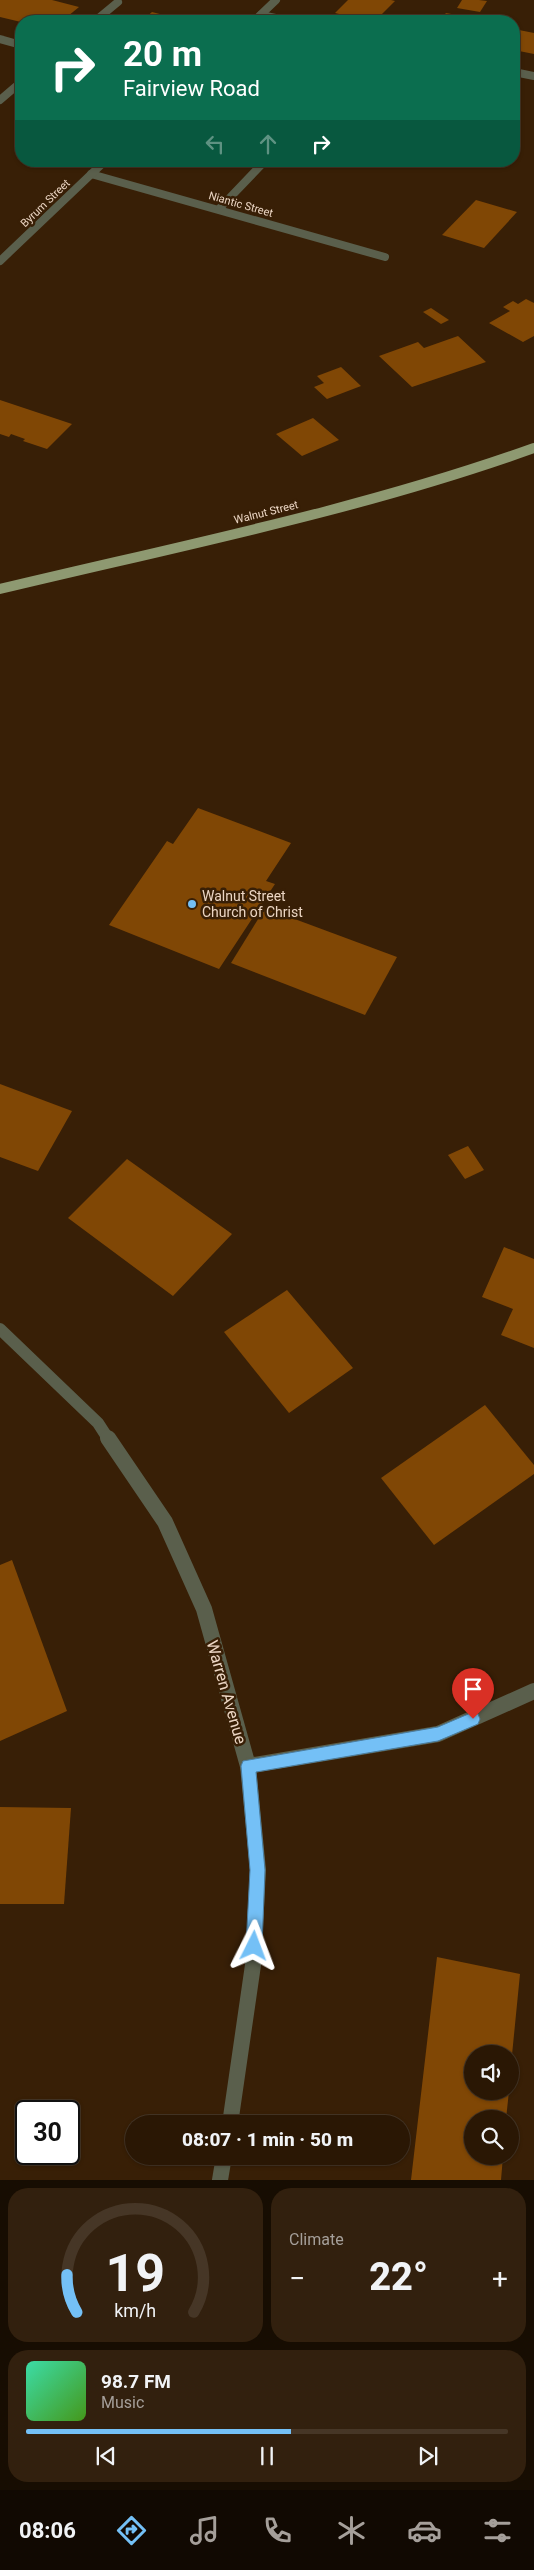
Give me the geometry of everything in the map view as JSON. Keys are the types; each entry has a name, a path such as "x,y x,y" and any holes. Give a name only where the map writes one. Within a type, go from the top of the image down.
{"main road":[{"name":"Walnut Street","path":"0,589 342,507 472,470 534,448"}],"street":[{"path":"261,15 276,0"},
{"path":"102,15 118,2"},
{"path":"0,39 15,43"},
{"path":"520,73 534,76"},
{"path":"0,100 15,87"},
{"name":"Byrum Street","path":"0,261 99,167"},
{"path":"219,209 259,167"},
{"name":"Niantic Street","path":"91,174 385,256"},
{"name":"Warren Avenue","path":"0,1330 98,1423 165,1522 204,1609 248,1766 258,1870 253,1965 231,2115"},
{"path":"248,1766 438,1734 534,1691"},
{"path":"220,2180 222,2165"}],"building":[{"path":"0,0 52,0 79,7 69,15 15,15 15,21 0,17"},
{"path":"348,0 395,1 381,15 343,15 335,13"},
{"path":"462,0 487,1 480,12 457,8"},
{"path":"152,12 164,15 149,15"},
{"path":"520,30 534,33 534,54 520,51"},
{"path":"476,200 517,212 484,248 442,235"},
{"path":"526,299 534,303 534,336 523,342 489,323 510,311 503,307 513,301 518,304"},
{"path":"431,308 449,320 441,324 423,312"},
{"path":"458,336 486,362 412,387 379,356 418,342 424,348"},
{"path":"341,367 361,386 327,399 314,387 324,383 317,376"},
{"path":"0,400 72,424 47,449 23,441 25,439 11,434 9,437 0,434"},
{"path":"313,418 339,440 302,456 276,434"},
{"name":"Walnut Street Church of Christ","path":"198,808 291,843 266,881 275,884 219,969 109,925 167,841 173,844"},
{"path":"265,908 397,957 365,1015 231,963"},
{"path":"0,1084 72,1111 38,1171 0,1157"},
{"path":"468,1146 484,1170 465,1179 448,1155"},
{"path":"127,1159 232,1234 173,1296 68,1218"},
{"path":"504,1247 534,1259 534,1348 501,1335 513,1309 482,1297"},
{"path":"287,1290 353,1368 289,1413 224,1332"},
{"path":"485,1405 534,1465 534,1474 434,1545 381,1478"},
{"path":"12,1560 67,1711 0,1741 0,1565"},
{"path":"0,1807 71,1808 64,1904 0,1904"},
{"path":"437,1957 520,1974 513,2045 464,2045 464,2100 508,2100 507,2110 464,2110 464,2165 502,2165 501,2180 411,2180"}],"place":[{"name":"Walnut Street Church of Christ","path":"192,904"}],"route":[{"path":"254,1946 258,1870 248,1766 438,1734 473,1719"}]}
